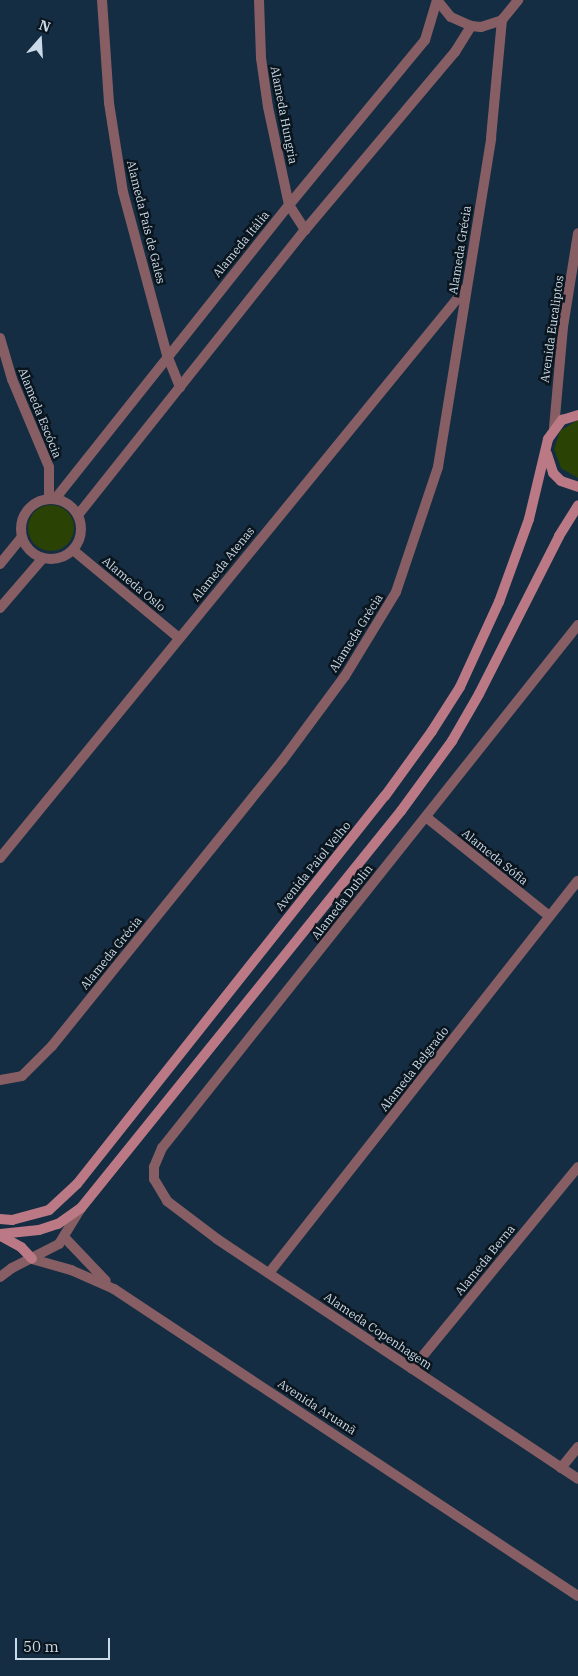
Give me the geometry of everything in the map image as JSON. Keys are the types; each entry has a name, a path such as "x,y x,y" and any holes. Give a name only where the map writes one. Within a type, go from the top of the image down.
{"main road":[{"path":"554,428 562,420 578,415"},
{"name":"Avenida Paiol Velho","path":"0,1219 12,1220 49,1210 77,1184 385,796 432,731 460,687 499,602 528,519 546,450 554,428"},
{"path":"546,450 553,473 561,481 578,487"},
{"path":"0,1235 39,1230 58,1224 81,1208 401,810 452,741 479,694 559,536 578,506"},
{"path":"0,1235 21,1247 32,1259"}],"street":[{"name":"Alameda País de Gales","path":"102,0 109,103 123,192 168,355 180,387"},
{"name":"Alameda Hungria","path":"260,0 261,58 268,107 289,205 305,230"},
{"name":"Alameda Itália","path":"52,498 425,40 437,0"},
{"path":"437,0 451,18 471,26 482,26 502,20 518,0"},
{"name":"Alameda Grécia","path":"0,1080 22,1076 52,1046 282,761 376,629 396,592 438,467 491,138 502,20"},
{"path":"78,515 305,230 455,52 471,26"},
{"name":"Avenida Eucaliptos","path":"554,428 567,306 578,233"},
{"name":"Alameda Atenas","path":"0,858 467,288"},
{"path":"567,306 578,305"},
{"name":"Alameda Escócia","path":"0,338 12,379 49,466 52,498"},
{"path":"52,498 64,502 78,515 81,533 73,550 59,558 43,558 30,551 21,538 21,522 28,508 52,498"},
{"path":"0,564 21,538"},
{"name":"Alameda Oslo","path":"73,550 179,638"},
{"path":"0,608 43,558"},
{"name":"Alameda Dublin","path":"167,1201 154,1179 154,1167 162,1148 578,625"},
{"name":"Alameda Sófia","path":"426,817 549,916"},
{"name":"Alameda Belgrado","path":"269,1273 578,881"},
{"name":"Alameda Berna","path":"412,1370 578,1167"},
{"name":"Alameda Copenhagem","path":"167,1201 412,1370 578,1479"},
{"path":"0,1277 12,1268 32,1259 65,1238 81,1208"},
{"path":"65,1238 114,1289"},
{"name":"Avenida Aruanã","path":"32,1259 71,1270 114,1289 578,1596"},
{"path":"561,1468 578,1448"}],"green space":[{"path":"578,420 578,478 561,468 554,449 560,431"},
{"path":"51,505 64,509 70,515 74,528 70,541 64,547 51,551 38,547 32,541 28,528 32,515 38,509"}]}
